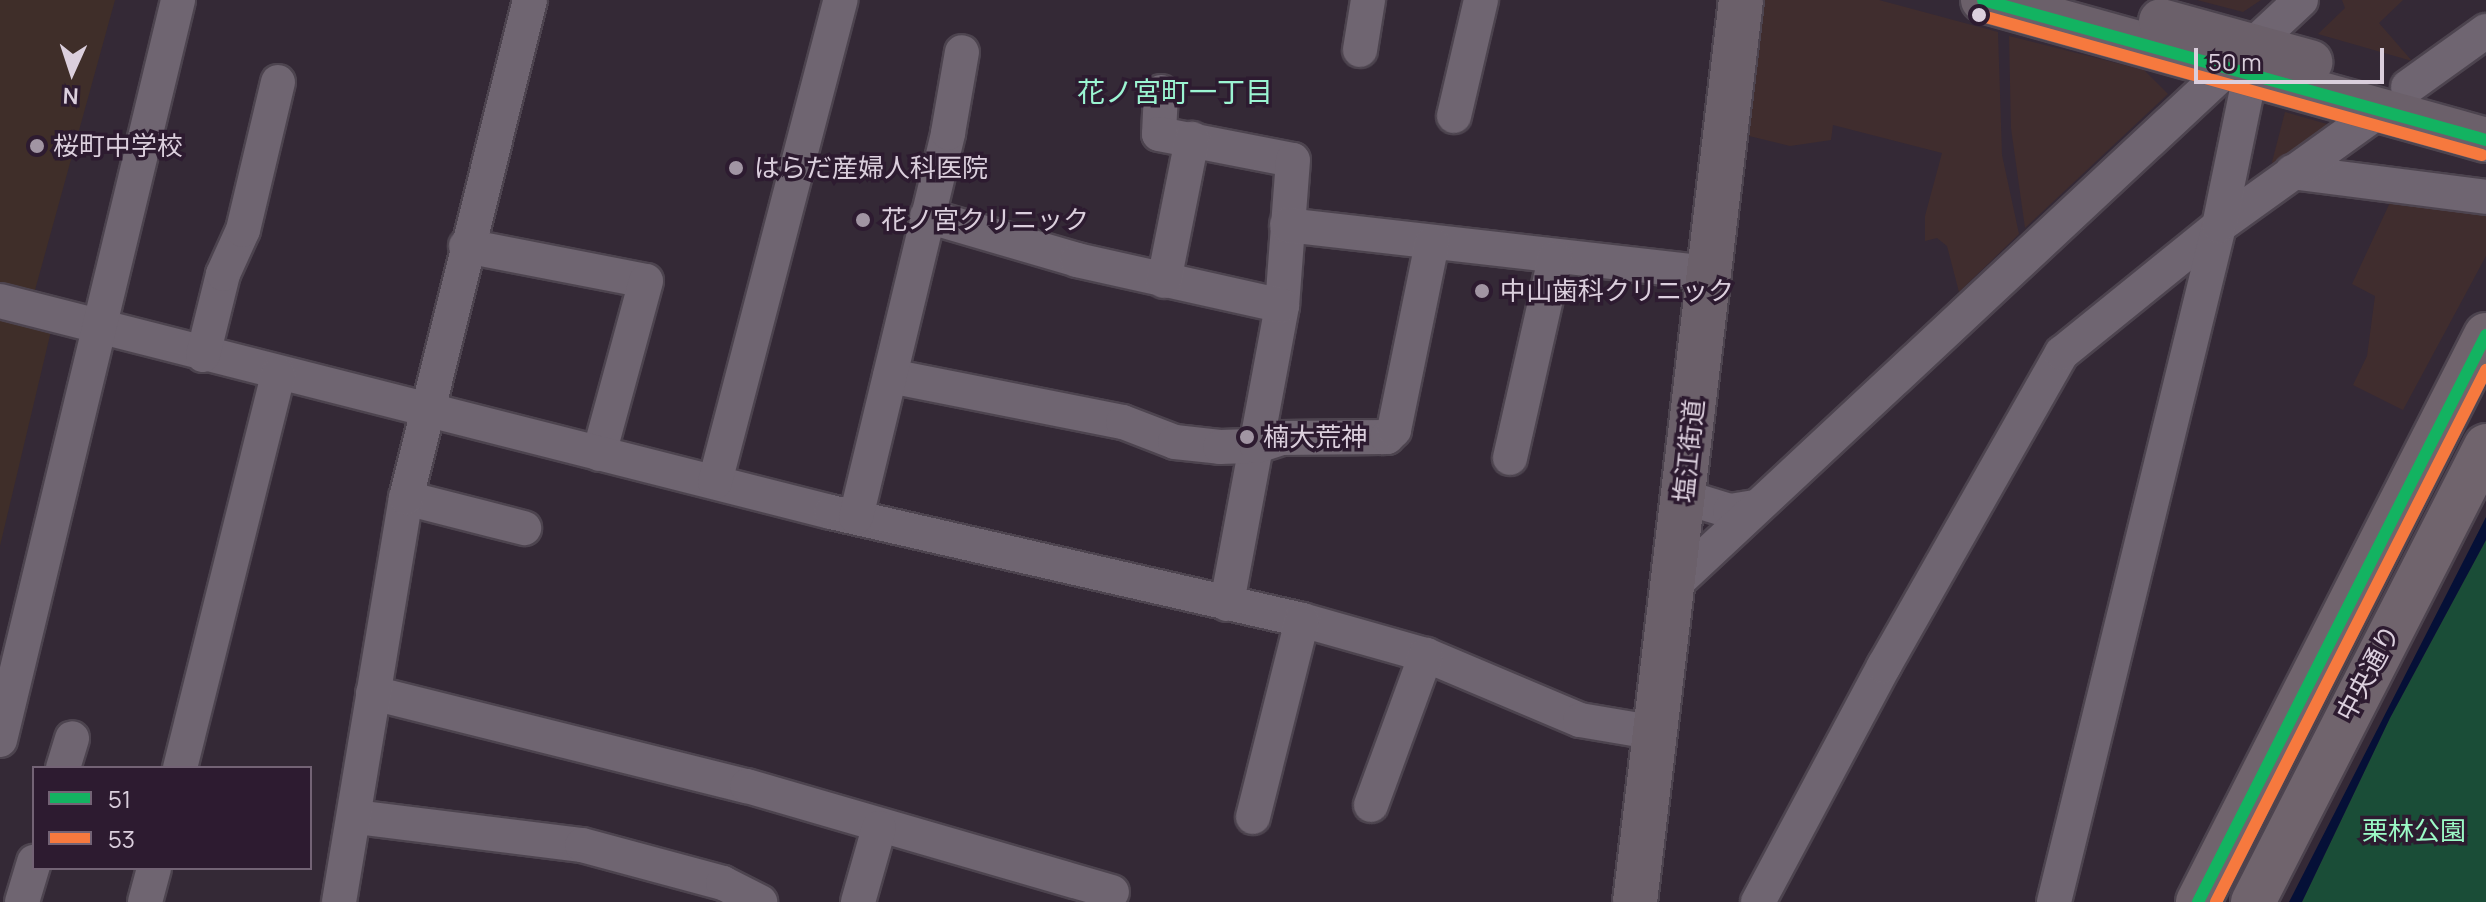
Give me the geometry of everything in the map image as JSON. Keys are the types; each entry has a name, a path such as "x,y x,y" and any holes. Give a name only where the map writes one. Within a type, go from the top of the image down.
{"highway":[{"name":"中央通り","path":"2198,902 2486,335"},
{"name":"中央通り","path":"2253,902 2486,446"}],"main road":[{"name":"塩江街道","path":"1635,902 1675,584 1741,0"},
{"path":"1983,0 2394,99 2486,110"},
{"path":"2090,0 2245,65"},
{"path":"2394,99 2486,140"}],"street":[{"path":"0,740 178,0"},
{"path":"339,902 356,817 373,693 406,498 430,409 466,246 530,0"},
{"path":"715,482 841,0"},
{"path":"1360,50 1368,0"},
{"path":"1454,116 1481,0"},
{"path":"1675,584 2025,252 2245,65 2301,0"},
{"path":"1758,902 1877,679 2062,353 2219,226 2486,31"},
{"path":"856,517 962,52"},
{"path":"2054,902 2219,226 2245,65"},
{"path":"203,355 223,274 243,230 278,82"},
{"path":"1161,92 1159,134 1293,160 1282,306 1227,604"},
{"path":"1164,281 1192,139"},
{"path":"2292,172 2486,197"},
{"path":"927,216 1164,281 1282,306"},
{"path":"1287,225 1432,244 1708,273"},
{"path":"890,376 1123,422 1175,442 1257,446 1281,438 1387,437 1394,430 1432,244"},
{"path":"466,246 646,281 599,454"},
{"path":"1510,458 1555,258"},
{"path":"0,301 278,374 430,409 856,517 1302,620 1426,655 1580,720 1657,733"},
{"path":"180,766 278,374"},
{"path":"1684,497 1730,511 1755,507"},
{"path":"406,498 524,528"},
{"path":"1253,817 1302,620"},
{"path":"1371,805 1426,655"},
{"path":"373,693 747,786 879,828 1112,892"},
{"path":"356,817 582,845 723,883 760,902"},
{"path":"858,902 879,828"},
{"path":"22,902 32,869"},
{"path":"145,902 153,870"}],"shaded area":[{"name":"桜町中学校","path":"0,0 115,0 32,301 0,293"},
{"path":"1762,0 1879,0 1998,32 2002,155 2019,234 1959,292 1947,246 1937,238 1925,241 1925,216 1942,153 1833,125 1831,140 1790,146 1745,135"},
{"path":"2197,0 2261,0 2243,12"},
{"path":"2342,0 2403,0 2379,23 2412,61 2318,34 2345,8"},
{"path":"2009,36 2144,70 2168,94 2025,228 2011,128"},
{"path":"2285,112 2327,124 2323,138 2278,168 2272,162"},
{"path":"2394,194 2486,205 2486,256 2403,410 2353,385 2367,356 2375,296 2352,284"},
{"path":"0,318 51,331 0,546"}],"green space":[{"name":"栗林公園","path":"2486,540 2486,902 2302,902 2390,718"}],"water":[{"path":"2486,517 2486,540 2390,718 2302,902 2289,902"}],"transit line":[{"name":"51","path":"1983,0 2486,140"},
{"name":"53","path":"1979,15 2482,155"},
{"name":"51","path":"2198,902 2486,335"},
{"name":"53","path":"2216,902 2486,370"}],"place":[{"name":"桜町中学校","path":"37,146"},
{"name":"はらだ産婦人科医院","path":"736,168"},
{"name":"花ノ宮クリニック","path":"863,220"},
{"name":"中山歯科クリニック","path":"1482,291"},
{"name":"楠大荒神","path":"1247,437"}],"district":[{"name":"花ノ宮町一丁目","path":"1175,91"}]}
